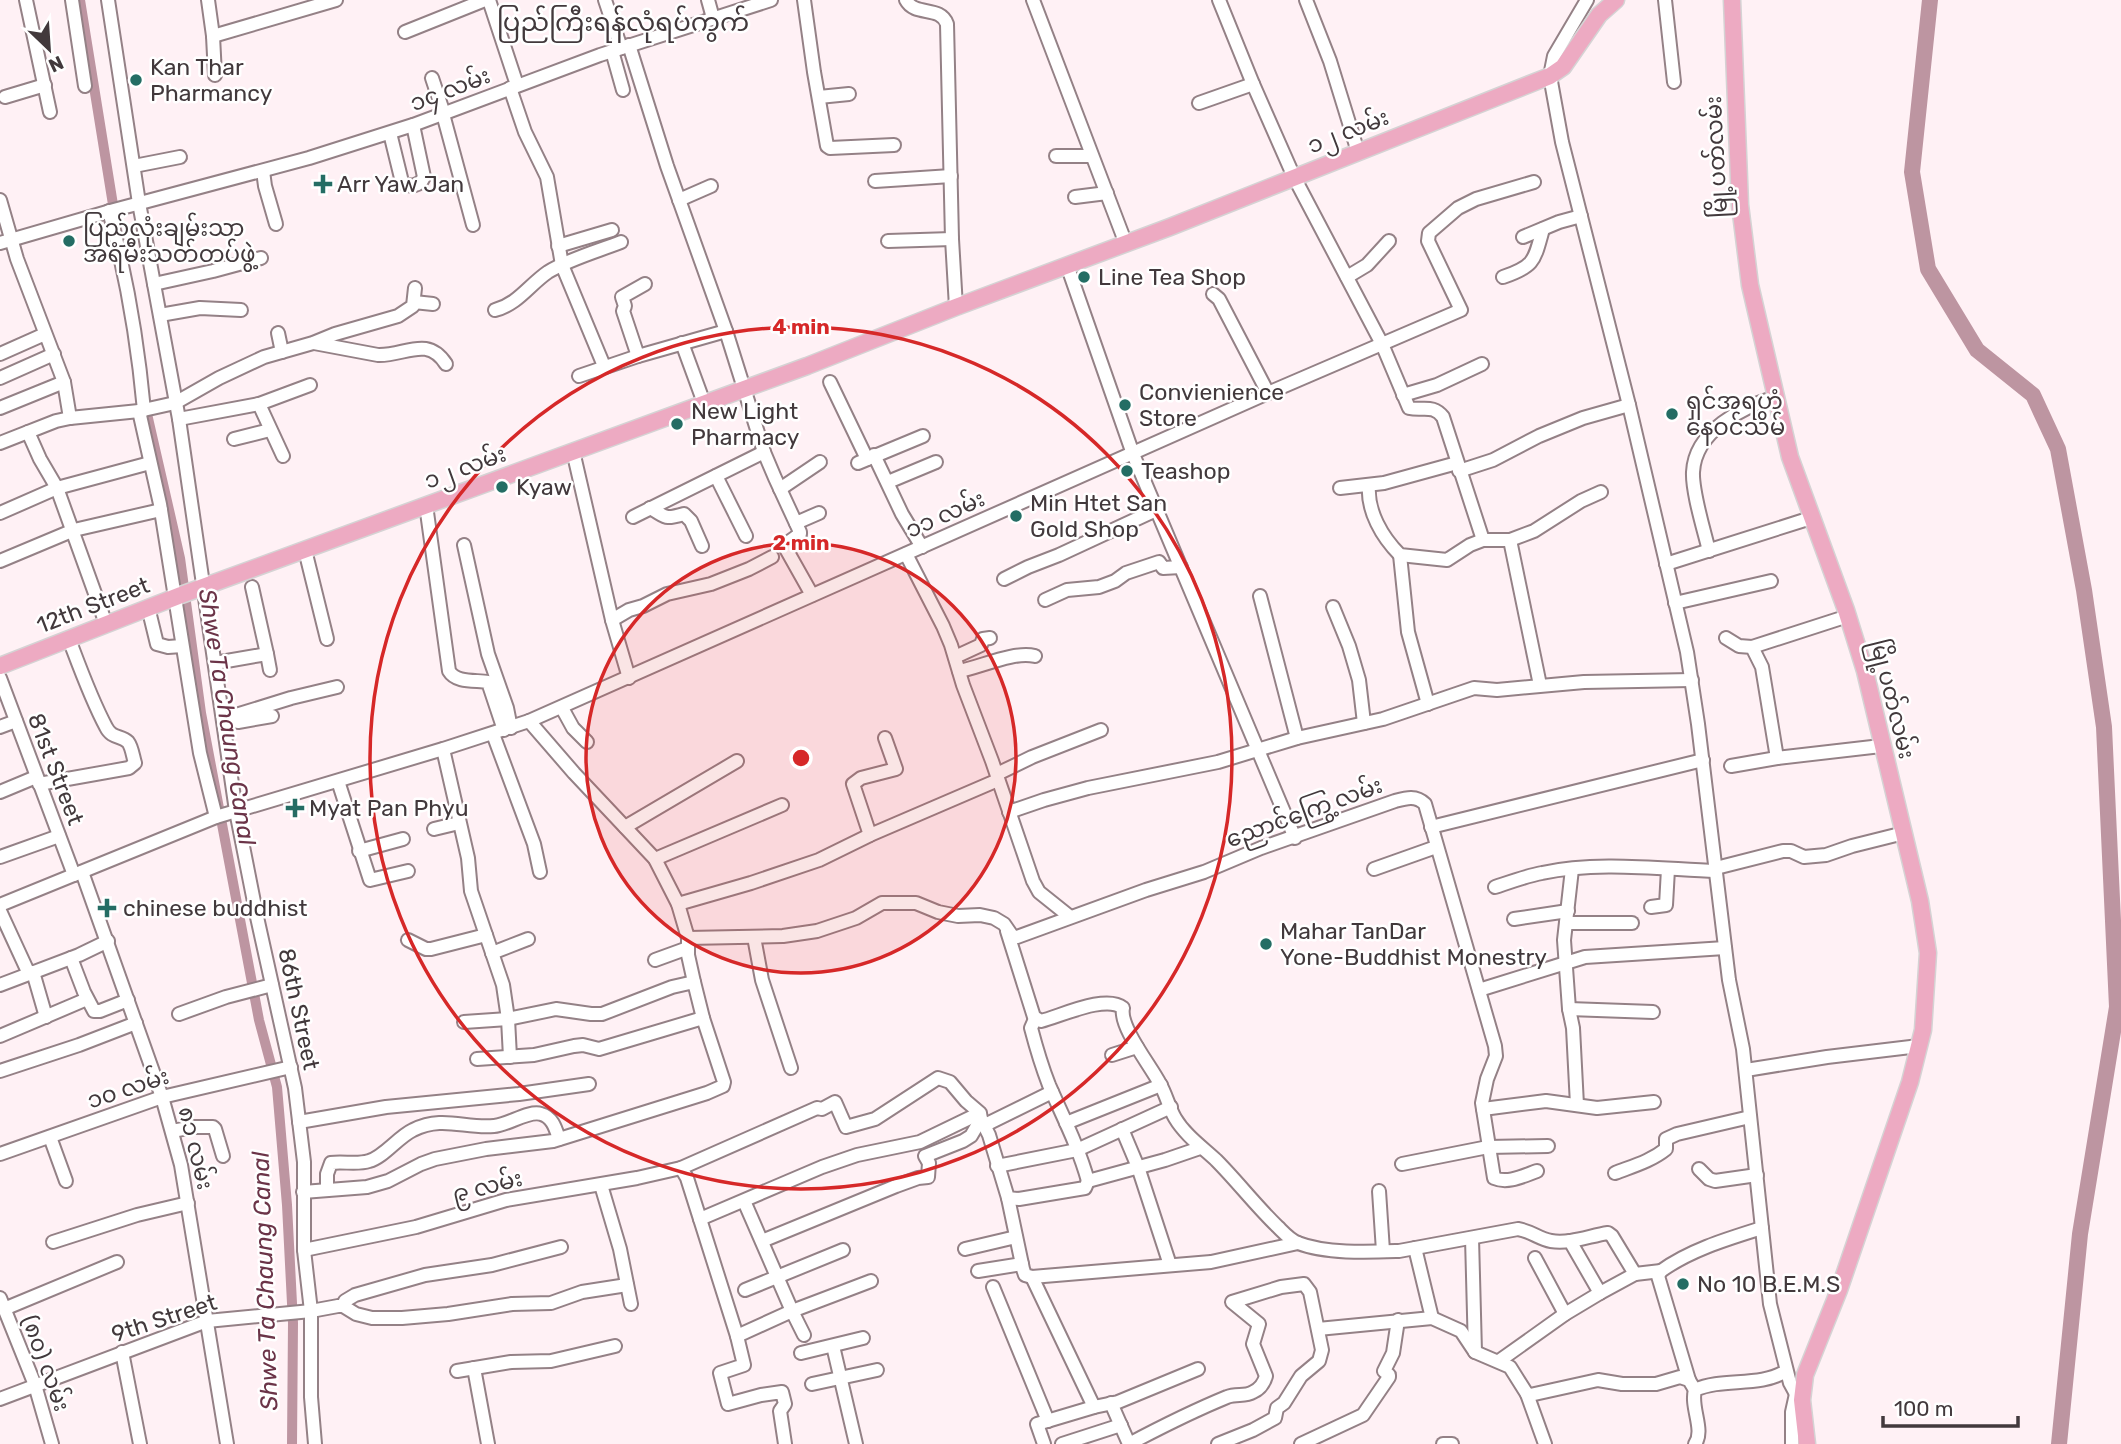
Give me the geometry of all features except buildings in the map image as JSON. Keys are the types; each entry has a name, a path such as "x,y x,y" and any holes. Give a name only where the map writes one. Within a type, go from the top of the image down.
{"main road":[{"name":"၁၂ လမ်း","path":"187,593 743,389 1126,244 1550,76 1563,66 1599,15 1616,0"},
{"name":"မြို့ပတ်လမ်း","path":"1732,0 1740,205 1749,285 1790,457 1848,616 1865,671 1920,901 1928,953 1924,1019 1910,1082 1850,1259 1809,1362 1799,1397 1807,1444"},
{"name":"12th Street","path":"0,666 187,593"}],"street":[{"path":"26,0 50,111"},
{"path":"72,0 85,86"},
{"path":"0,905 225,814 205,780 182,646 187,593 179,419 139,203 108,0"},
{"path":"208,0 215,75"},
{"path":"213,36 336,0"},
{"path":"405,32 487,0 525,132 547,177 562,265 604,366"},
{"path":"606,0 621,48 726,331 764,452 800,534 785,547 812,595"},
{"path":"708,0 713,18"},
{"name":"၁၄ လမ်း","path":"6,241 264,171 390,133 621,48 771,0"},
{"path":"804,0 827,146 894,145"},
{"path":"906,0 913,8 937,12 945,18 947,24 956,307"},
{"path":"1033,0 1126,244"},
{"path":"1219,0 1294,177 1382,344 1409,408 1432,408 1443,417 1483,540"},
{"path":"1306,0 1330,61 1358,152"},
{"path":"1587,0 1554,56 1550,76 1562,142 1629,404 1692,680 1729,980 1746,1070 1770,1304 1786,1371 1799,1397 1792,1412 1792,1444"},
{"path":"1665,0 1674,82"},
{"path":"621,48 623,90"},
{"path":"432,78 473,225"},
{"path":"1199,103 1253,84"},
{"path":"5,97 45,85"},
{"path":"819,97 849,94"},
{"path":"390,133 402,182 415,185 424,177 413,125"},
{"path":"1056,156 1091,156"},
{"path":"134,166 180,157"},
{"path":"264,171 264,186 275,225"},
{"path":"875,181 951,176"},
{"name":"၁၁ လမ်း","path":"225,814 503,731 562,708 1268,393 1461,310 1428,241 1429,233 1458,208 1476,199 1534,182"},
{"path":"679,200 711,186"},
{"path":"1075,197 1107,193"},
{"path":"0,200 6,241 64,382 70,418"},
{"path":"109,211 141,379 141,411 150,463 161,510 187,593"},
{"path":"1523,237 1581,216"},
{"path":"1503,277 1526,268 1532,261 1543,229"},
{"path":"558,246 611,230"},
{"path":"888,241 952,239"},
{"path":"1347,277 1367,265 1389,241"},
{"path":"495,310 508,306 539,279 562,265 621,242"},
{"path":"154,284 261,258"},
{"path":"1067,265 1133,454 1295,838"},
{"path":"638,356 623,310 625,306 622,297 645,284"},
{"path":"0,443 70,418 141,411 176,403 249,364 335,334 398,316 407,311 414,302 415,288"},
{"path":"1213,294 1222,305 1268,393"},
{"path":"414,302 433,304"},
{"path":"160,316 200,308 241,310"},
{"path":"579,376 604,366 726,331"},
{"path":"278,333 282,352"},
{"path":"0,354 46,334"},
{"path":"313,343 378,355 432,349 446,364"},
{"path":"682,343 704,403"},
{"path":"0,378 54,355"},
{"path":"1403,395 1437,385 1482,364"},
{"path":"0,408 64,382"},
{"path":"830,382 866,459 888,482 902,514 922,547"},
{"path":"179,419 259,404 310,385"},
{"path":"1709,551 1693,482 1695,456 1712,431 1744,410 1776,397"},
{"path":"259,404 283,456"},
{"path":"1340,488 1369,486 1493,460 1539,436 1583,418 1629,404"},
{"path":"234,439 270,430"},
{"path":"28,432 57,488 106,624"},
{"path":"866,459 923,436"},
{"path":"573,451 612,620 629,678"},
{"path":"633,517 764,452"},
{"path":"780,489 820,462"},
{"path":"888,482 936,462"},
{"path":"0,513 57,488 150,463"},
{"path":"716,476 746,536"},
{"path":"1369,486 1376,521 1390,545 1400,555 1447,560 1483,540 1510,540 1534,531 1581,501 1601,492"},
{"path":"426,505 449,671 452,677 459,679 492,679"},
{"path":"650,508 662,517 684,514 691,521 702,546"},
{"path":"0,561 74,530 161,510"},
{"path":"1004,579 1156,510"},
{"path":"796,523 819,513"},
{"path":"1666,564 1811,518"},
{"path":"1510,540 1540,685"},
{"path":"464,545 492,679 505,700 503,731 540,872"},
{"path":"305,550 327,639"},
{"path":"906,554 943,626 1033,881 1039,892 1069,916"},
{"path":"1400,555 1408,632 1428,704"},
{"path":"612,620 667,594 711,584 772,557"},
{"path":"1045,600 1067,590 1099,587 1126,573 1159,562 1163,568 1181,567"},
{"path":"1675,603 1770,581"},
{"path":"252,587 270,670"},
{"name":"86th Street","path":"187,593 215,663 224,722 225,814 282,1069 299,1122 304,1162 304,1250 315,1444"},
{"path":"1260,596 1297,738"},
{"path":"148,607 157,644 168,647 182,646"},
{"path":"1333,607 1359,680 1364,723"},
{"path":"1726,638 1739,646 1752,647 1848,616"},
{"path":"955,657 981,645 983,639 990,638"},
{"path":"0,792 38,780 129,768 135,763 126,740 116,737 107,729 69,639"},
{"path":"1752,647 1762,667 1777,758"},
{"path":"215,663 267,654"},
{"path":"959,671 1015,656 1035,656"},
{"name":"81st Street","path":"0,678 59,836 78,874"},
{"path":"1009,813 1088,788 1177,771 1258,751 1297,738 1364,723 1474,688 1497,690 1540,685 1692,680"},
{"path":"224,722 291,698 337,687"},
{"path":"562,708 573,728 587,742"},
{"path":"224,722 272,716"},
{"path":"0,727 16,721"},
{"path":"303,1192 368,1187 388,1181 435,1159 559,1139 723,1086 694,982 678,904 655,859 529,721"},
{"path":"678,904 819,860 998,777 1032,757 1101,730"},
{"path":"870,835 853,784 861,778 896,769 885,738"},
{"path":"1731,766 1881,746"},
{"path":"443,749 468,858 471,891 503,985 510,1056"},
{"path":"1431,827 1703,760"},
{"path":"625,827 737,761"},
{"path":"338,780 370,880 408,871"},
{"name":"ညောင်ကြွေ့လမ်း","path":"1010,932 1069,916 1204,872 1261,848 1410,797 1419,799 1425,804 1495,1046 1496,1056 1482,1098 1488,1147 1496,1180 1516,1180 1537,1171"},
{"path":"655,859 782,806"},
{"path":"434,829 459,823"},
{"path":"1495,887 1543,873 1572,869 1716,869 1783,851 1791,851 1804,857 1826,855 1904,833"},
{"path":"0,857 59,836"},
{"path":"359,851 403,839"},
{"path":"1374,869 1436,847"},
{"path":"1572,869 1564,963 1573,1028 1577,1105"},
{"path":"1651,907 1666,905 1668,869"},
{"name":"၈၁ လမ်း","path":"78,874 108,941 162,1097 181,1165 228,1444"},
{"path":"655,960 688,943 817,931 856,918 882,903 916,903 958,916 980,915 994,918 1010,932 1035,1018 1031,1028 1052,1092 1088,1181 1085,1188 1019,1199 1008,1198"},
{"path":"0,911 31,973 46,1017"},
{"path":"1514,919 1567,917 1632,923"},
{"path":"408,940 425,949 431,949 486,935"},
{"path":"754,937 762,980 791,1069"},
{"path":"492,953 528,939"},
{"path":"0,985 108,941"},
{"path":"1479,990 1595,955 1725,948"},
{"path":"71,958 92,1009 97,1012 128,1000"},
{"path":"464,1022 508,1018 556,1009 603,1014 672,987 694,982"},
{"path":"179,1014 263,987"},
{"path":"0,1036 88,999"},
{"path":"1035,1018 1041,1021 1079,1008 1115,1003 1123,1008 1122,1014 1137,1047 1161,1086 1174,1117 1268,1218 1298,1243 1324,1249 1383,1251 1518,1230 1534,1233 1549,1241 1570,1241 1608,1233 1635,1274"},
{"path":"1569,1009 1653,1012"},
{"path":"477,1059 534,1055 574,1045 599,1049 703,1018"},
{"path":"0,1071 136,1023"},
{"path":"1746,1070 1919,1046"},
{"path":"1112,1055 1137,1047"},
{"name":"၁၀ လမ်း","path":"0,1154 162,1097 282,1069"},
{"name":"၉ လမ်း","path":"304,1250 416,1227 506,1200 601,1185 681,1168 835,1102 846,1127 875,1119 938,1078 950,1082 982,1119"},
{"path":"299,1122 396,1106 589,1084"},
{"path":"1066,1123 1161,1086"},
{"path":"700,1219 822,1167 857,1155 920,1142 1052,1092"},
{"path":"1483,1110 1546,1101 1600,1108 1654,1102"},
{"path":"997,1166 1077,1150 1171,1107"},
{"path":"327,1190 327,1174 331,1163 369,1162 413,1130 433,1124 455,1122 470,1126 492,1126 542,1114 550,1119 559,1139"},
{"path":"1615,1173 1655,1157 1666,1149 1665,1139 1676,1134 1750,1116"},
{"path":"982,1119 1008,1198 1025,1275 1032,1277 1211,1262 1298,1243"},
{"path":"762,1241 896,1186 928,1177 929,1163 925,1156 971,1136 982,1119"},
{"path":"172,1131 213,1126 223,1156"},
{"path":"1122,1129 1138,1167 1170,1265"},
{"path":"50,1137 66,1181"},
{"path":"1402,1164 1488,1147 1548,1146"},
{"path":"1088,1181 1200,1148"},
{"path":"681,1168 687,1178 744,1366 720,1373 728,1404 782,1392 785,1404 780,1411 785,1444"},
{"path":"1699,1169 1715,1181 1757,1175"},
{"path":"601,1185 620,1249 631,1304"},
{"path":"1379,1191 1383,1251"},
{"path":"744,1201 803,1335"},
{"path":"52,1242 137,1215 188,1203"},
{"path":"1499,1361 1565,1314 1635,1274 1661,1270 1724,1240 1762,1228"},
{"path":"965,1248 1016,1237"},
{"path":"1472,1238 1475,1352"},
{"path":"1570,1241 1600,1293"},
{"path":"561,1247 492,1265 425,1275 355,1295 341,1306 372,1318 402,1318 512,1304 551,1303 582,1292 627,1285"},
{"path":"1415,1248 1432,1318"},
{"path":"745,1290 843,1250"},
{"path":"1535,1258 1565,1314"},
{"path":"2,1303 87,1276 117,1262"},
{"path":"978,1272 1022,1264"},
{"path":"1661,1270 1658,1276 1692,1385 1699,1435 1695,1444"},
{"path":"1032,1277 1094,1407"},
{"path":"737,1336 792,1311 871,1281"},
{"path":"1111,1403 1129,1444 1180,1417 1231,1395 1253,1392 1266,1380 1253,1343 1259,1324 1232,1302 1281,1287 1304,1284 1310,1292 1318,1329 1322,1350 1320,1361 1301,1376 1284,1403 1277,1408 1275,1418 1219,1444"},
{"path":"993,1287 1048,1421"},
{"name":"(၈၀) လမ်း","path":"2,1303 35,1385 52,1444"},
{"name":"9th Street","path":"35,1385 207,1321 341,1306"},
{"path":"1318,1329 1432,1318 1461,1331 1475,1352 1512,1369 1527,1394 1545,1444"},
{"path":"1301,1444 1363,1415 1389,1377 1384,1371 1394,1353 1398,1320"},
{"path":"801,1353 863,1338"},
{"path":"457,1371 512,1362 551,1361 615,1346"},
{"path":"833,1346 856,1444"},
{"path":"122,1352 140,1444"},
{"path":"474,1368 488,1444"},
{"path":"1044,1444 1037,1424 1118,1402 1198,1369"},
{"path":"812,1384 877,1370"},
{"path":"1527,1394 1598,1380 1622,1384 1656,1384 1680,1377 1692,1385 1707,1387 1775,1378 1786,1371"},
{"path":"0,1399 35,1385"},
{"path":"1062,1444 1121,1424"},
{"path":"1443,1444 1452,1444"}],"waterway":[{"name":"Shwe Ta Chaung Canal","path":"80,0 115,217"},
{"path":"1930,0 1912,172 1928,269 1977,350 2033,395 2058,449 2084,590 2104,727 2117,1007 2080,1234 2059,1444"},
{"name":"Shwe Ta Chaung Canal","path":"145,405 180,558 201,713 259,1020 277,1087 293,1323 292,1444"}],"place":[{"name":"Kan Thar Pharmancy","path":"136,80"},
{"name":"Arr Yaw Jan","path":"323,184"},
{"name":"ပြည်လုံးချမ်းသာ အရံမီးသတ်တပ်ဖွဲ့","path":"69,241"},
{"name":"Line Tea Shop","path":"1084,277"},
{"name":"Convienience Store","path":"1125,405"},
{"name":"ရှင်အရဟံ နေဝင်သိမ်","path":"1672,414"},
{"name":"New Light Pharmacy","path":"677,424"},
{"name":"Teashop","path":"1127,471"},
{"name":"Kyaw","path":"502,487"},
{"name":"Min Htet San Gold Shop","path":"1016,516"},
{"name":"Myat Pan Phyu","path":"295,808"},
{"name":"chinese buddhist","path":"107,908"},
{"name":"Mahar TanDar Yone-Buddhist Monestry","path":"1266,944"},
{"name":"No 10 B.E.M.S","path":"1683,1284"}],"district":[{"name":"ပြည်ကြီးရန်လုံရပ်ကွက်","path":"623,22"}]}
